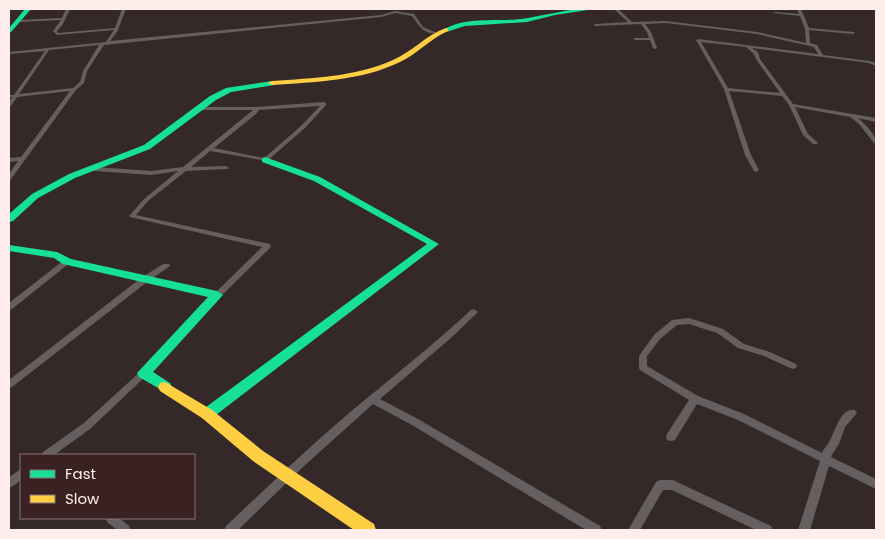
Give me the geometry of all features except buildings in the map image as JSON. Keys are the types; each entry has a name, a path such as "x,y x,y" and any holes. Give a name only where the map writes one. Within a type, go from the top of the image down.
{"street":[{"path":"9,31 28,9"},
{"path":"68,9 55,31 57,34 116,29"},
{"path":"9,178 74,89 82,83 85,71 116,29 124,9"},
{"path":"9,219 35,196 72,176 95,169 152,144 220,94 250,86 298,80 339,78 388,66 407,55 435,33 464,24 528,20 555,13 591,9"},
{"path":"616,9 631,23"},
{"path":"799,9 808,29 808,45"},
{"path":"9,52 381,16 395,12 411,14 417,18 422,28 435,33"},
{"path":"775,13 802,15"},
{"path":"19,21 63,19"},
{"path":"595,25 666,22 757,33 816,46 821,56"},
{"path":"642,24 649,32 655,48"},
{"path":"690,25 726,89 748,155 756,170"},
{"path":"808,29 853,33"},
{"path":"634,39 651,39"},
{"path":"698,40 870,62 876,65"},
{"path":"747,46 756,53 758,59 791,105 806,135 815,143"},
{"path":"9,104 12,96 48,49"},
{"path":"12,96 74,89"},
{"path":"726,89 784,95"},
{"path":"199,108 257,109 324,104 303,127 265,160"},
{"path":"791,105 876,120"},
{"path":"48,454 87,426 144,373 217,295 267,246 132,216 146,200 182,169 257,109"},
{"path":"852,116 861,123 876,142"},
{"path":"207,414 434,244 317,179 265,160 209,149"},
{"path":"9,160 23,159"},
{"path":"95,169 151,174 182,169 226,168"},
{"path":"9,248 57,255 67,262 106,269 144,280 217,295"},
{"path":"9,307 67,262"},
{"path":"9,385 144,280 166,266"},
{"path":"230,530 286,475 372,399 448,338 474,312"},
{"path":"793,366 768,354 741,346 720,331 688,320 675,322 657,337 643,356 643,368 695,398 741,417 876,484"},
{"path":"144,373 207,414 258,456 368,530"},
{"path":"671,437 695,398"},
{"path":"372,399 415,422 596,530"},
{"path":"804,530 828,452 834,444 841,425 852,413"},
{"path":"9,483 20,475"},
{"path":"634,530 660,485 673,484 767,530"},
{"path":"112,519 125,530"}],"traffic: fast":[{"path":"9,31 28,9"},
{"path":"446,30 464,24 527,20 555,13 591,9"},
{"path":"9,219 35,196 72,176 147,147 213,98 229,90 272,83"},
{"path":"207,414 434,244 317,179 265,160"},
{"path":"9,248 57,255 67,262 217,295 144,373 165,387"}],"traffic: slow":[{"path":"272,83 336,78 367,72 397,61 433,36 446,30"},
{"path":"165,387 207,414 258,456 368,530"}]}
